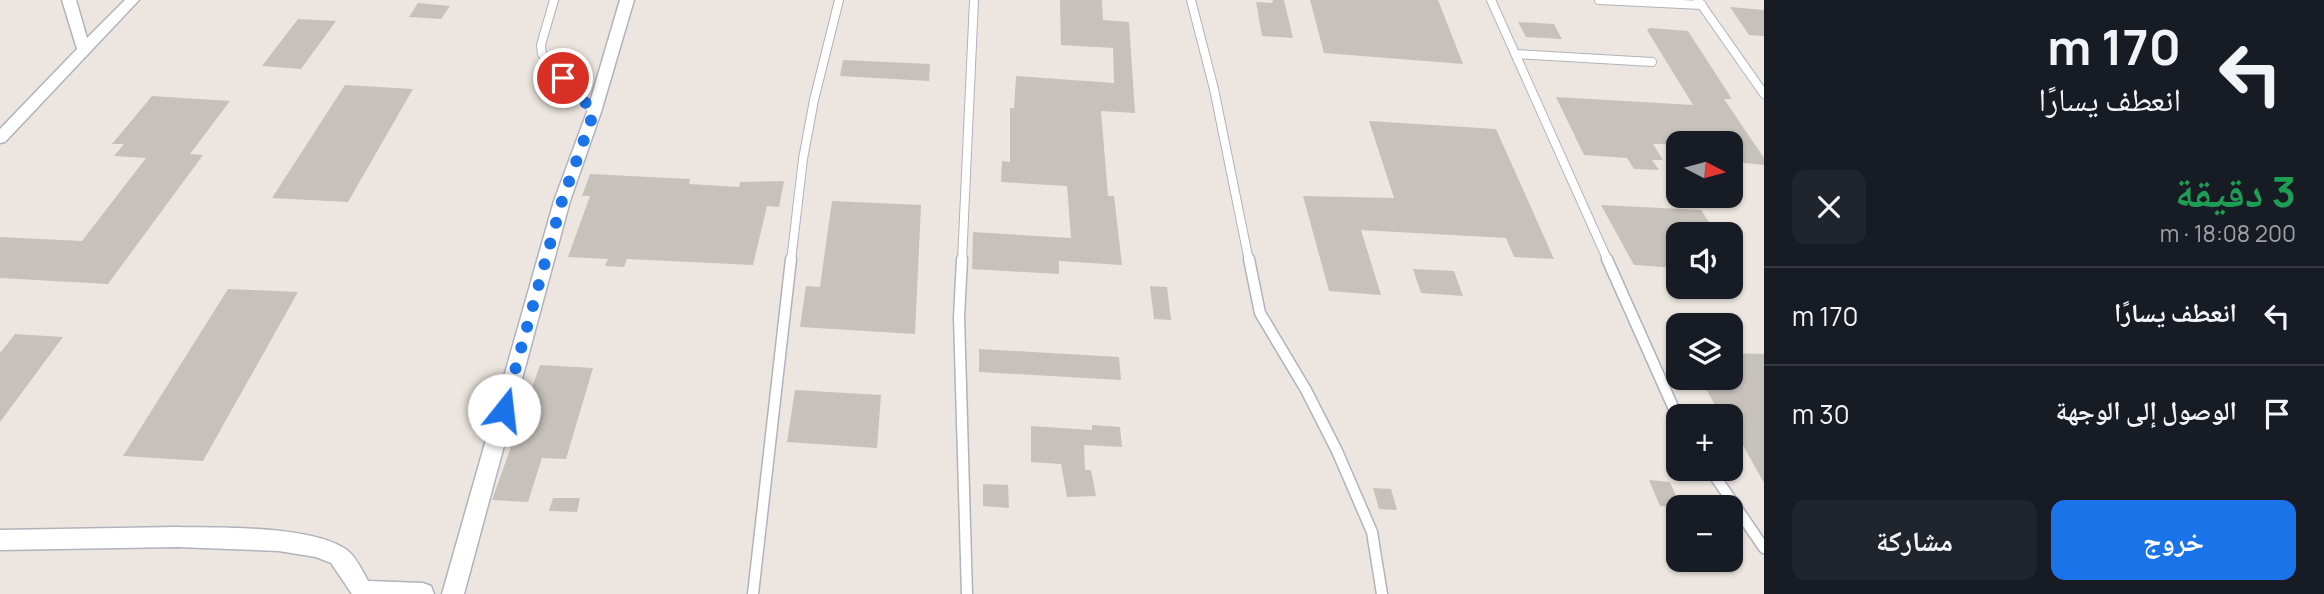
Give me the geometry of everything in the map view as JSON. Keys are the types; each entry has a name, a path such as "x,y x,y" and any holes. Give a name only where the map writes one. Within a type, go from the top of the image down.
{"street":[{"path":"69,0 84,50"},
{"path":"0,138 132,0"},
{"path":"453,594 562,201 594,112 620,17 628,0"},
{"path":"0,540 238,539 314,546 337,555 352,572 361,593 423,594"}],"lane":[{"path":"554,0 541,44 542,54 594,112"},
{"path":"753,594 803,159 814,100 839,0"},
{"path":"967,594 959,317 974,0"},
{"path":"1191,0 1214,89 1260,313 1306,390 1372,532 1382,594"},
{"path":"1491,0 1672,404"},
{"path":"1599,0 1700,2 1764,94"},
{"path":"1517,54 1652,62"},
{"path":"1718,481 1764,548"}],"building":[{"path":"1060,0 1102,0 1103,20 1129,22 1135,113 1101,111 1108,196 1114,196 1122,265 1059,261 1059,274 972,269 973,232 1071,238 1067,186 1001,182 1002,161 1010,162 1010,108 1014,108 1016,76 1114,83 1113,48 1061,45"},
{"path":"1273,0 1284,0 1293,38 1262,36 1256,2 1272,3"},
{"path":"1310,0 1438,0 1463,64 1324,53"},
{"path":"418,3 450,6 441,19 409,17"},
{"path":"1730,7 1764,10 1764,36 1749,35"},
{"path":"298,19 336,21 301,69 262,66"},
{"path":"1518,22 1554,24 1562,39 1526,37"},
{"path":"1647,30 1688,31 1732,99 1724,99 1764,158 1764,165 1744,163 1743,131 1666,131 1666,144 1653,144 1663,160 1652,160 1659,170 1634,169 1627,158 1584,155 1556,97 1693,105"},
{"path":"843,60 930,64 929,81 840,76"},
{"path":"345,85 413,89 348,202 272,198"},
{"path":"152,96 230,101 190,154 203,155 108,284 0,278 0,237 82,241 146,158 114,156 124,144 112,144"},
{"path":"1369,121 1496,129 1554,259 1514,257 1506,238 1361,230 1381,295 1329,291 1303,196 1394,198"},
{"path":"590,174 690,179 689,184 739,187 740,182 784,181 779,207 767,206 753,265 627,259 624,267 605,266 608,259 568,257 590,196 582,196"},
{"path":"832,201 921,205 915,334 800,327 806,286 820,287"},
{"path":"1601,205 1701,210 1709,222 1666,222 1666,267 1634,265"},
{"path":"1413,269 1454,271 1463,296 1421,293"},
{"path":"1150,286 1167,287 1171,320 1154,319"},
{"path":"228,289 298,292 203,461 123,456"},
{"path":"15,334 63,337 0,422 0,353"},
{"path":"979,349 1119,357 1121,380 979,372"},
{"path":"1743,353 1764,354 1764,483 1743,445 1743,404 1714,404 1707,390 1743,390"},
{"path":"540,365 593,368 566,459 542,458 528,502 492,500"},
{"path":"795,390 881,395 877,448 787,442"},
{"path":"1092,425 1120,427 1122,447 1084,445 1085,470 1091,470 1096,496 1067,497 1061,464 1031,462 1031,426 1092,430"},
{"path":"1649,480 1670,482 1676,495 1666,495 1666,507 1660,506"},
{"path":"983,484 1008,485 1009,508 983,506"},
{"path":"1373,488 1391,489 1397,510 1379,509"},
{"path":"553,498 580,498 577,512 549,511"}],"route":[{"path":"504,410 562,201 594,112 563,78"}]}
